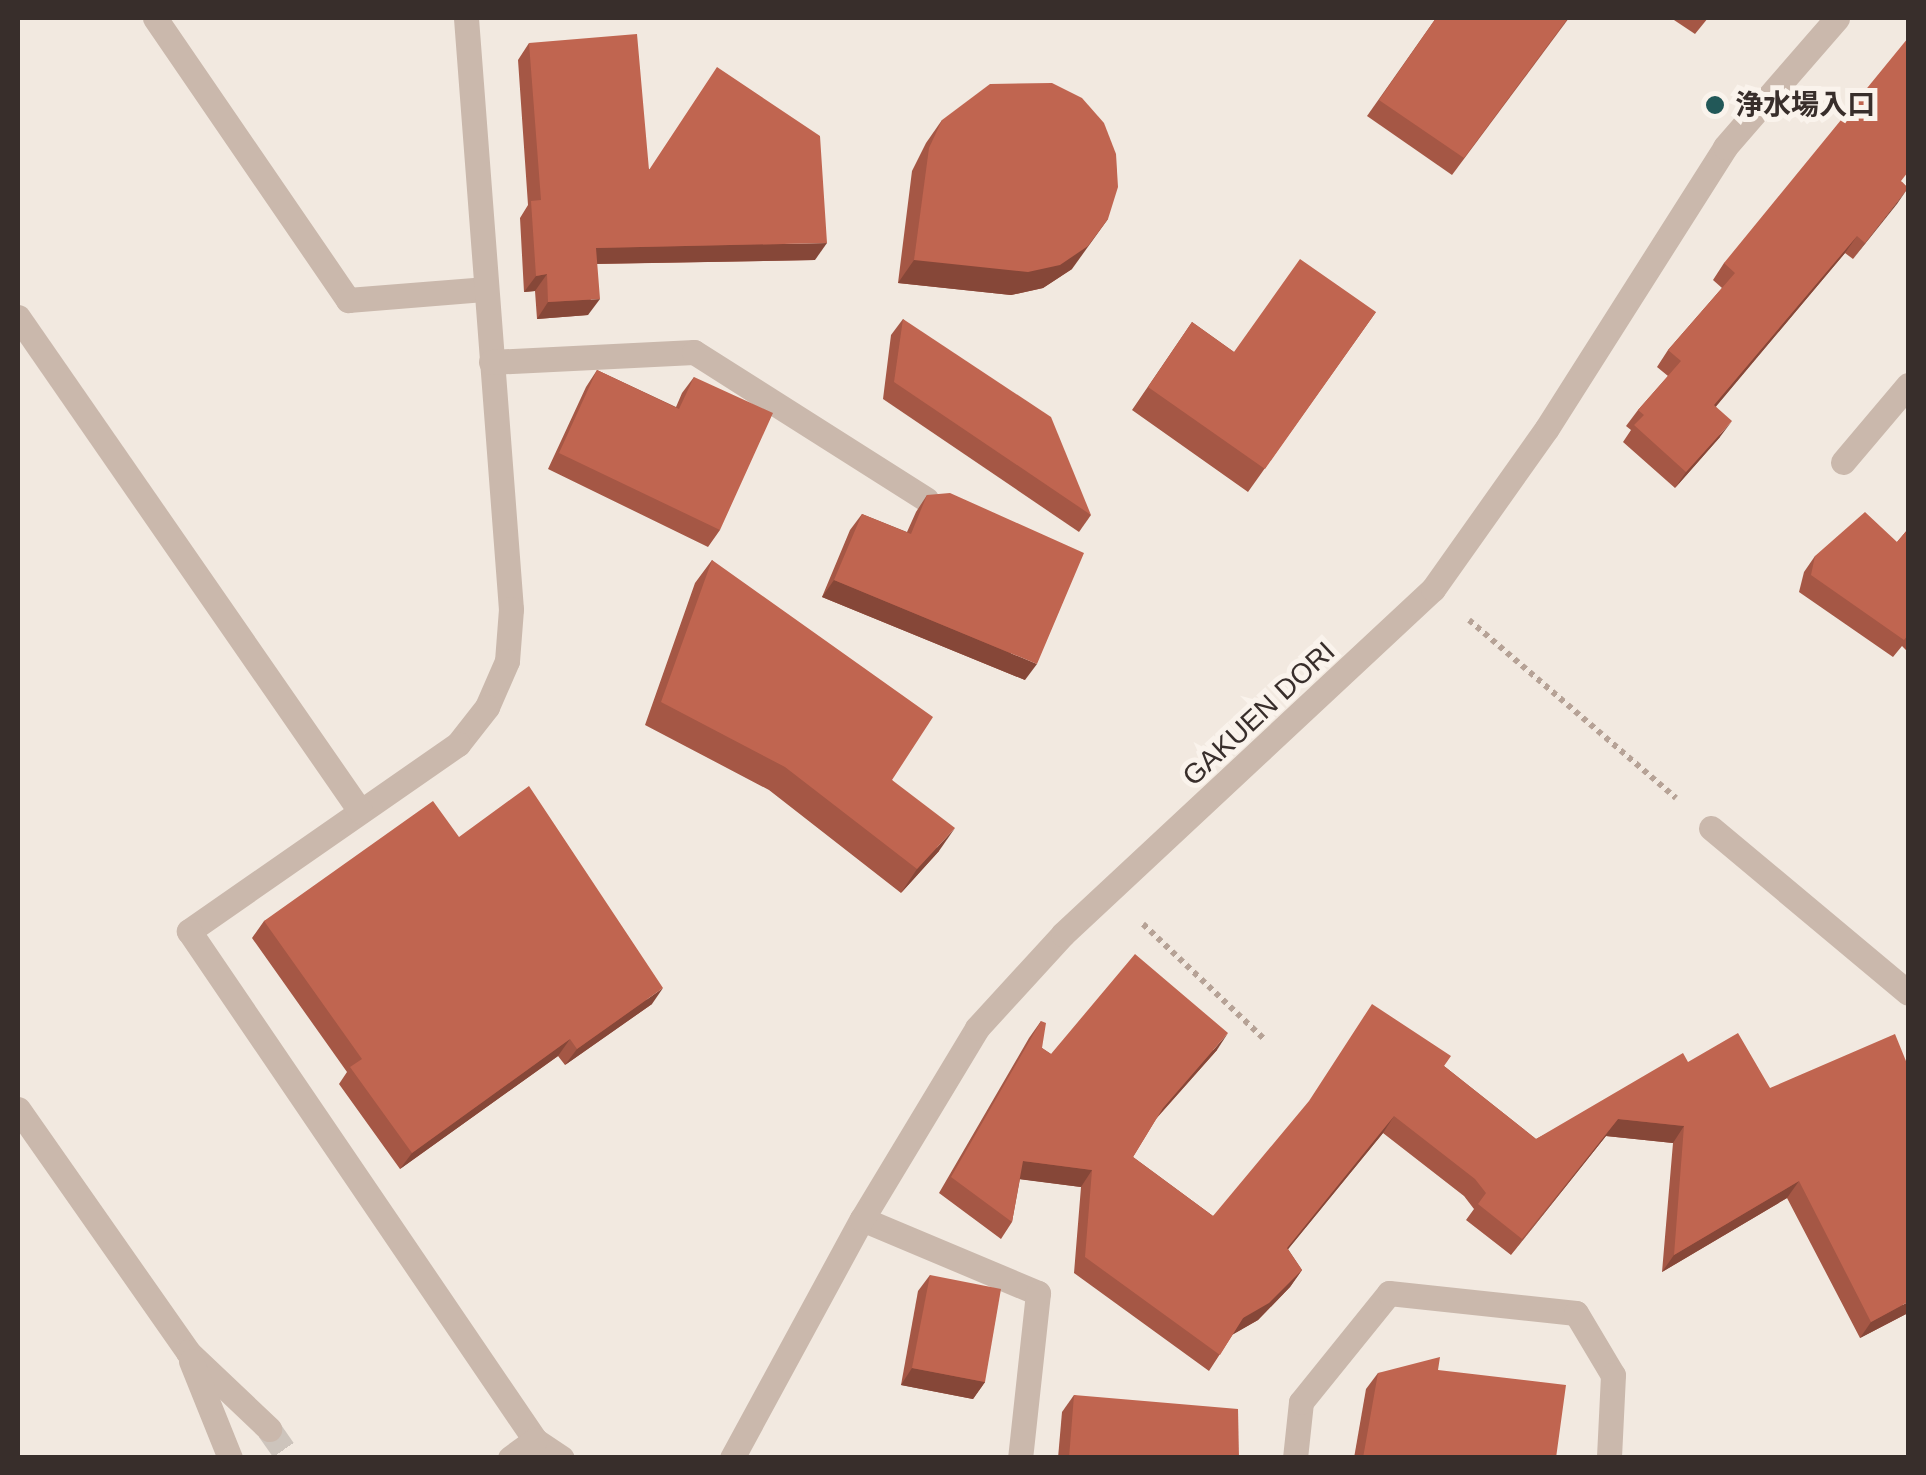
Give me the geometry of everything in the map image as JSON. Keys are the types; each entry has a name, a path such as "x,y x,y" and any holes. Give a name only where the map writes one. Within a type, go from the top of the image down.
{"street":[{"path":"155,18 348,300 484,289"},
{"path":"466,18 484,289 512,609 506,661 488,707 458,744 189,931 535,1440 562,1458"},
{"name":"GAKUEN DORI","path":"732,1458 862,1219 977,1028 1111,891 1432,589 1547,428 1725,148 1837,18"},
{"path":"18,317 360,811"},
{"path":"491,362 694,352 926,499"},
{"path":"1843,462 1908,386"},
{"path":"1711,828 1908,993"},
{"path":"18,1109 188,1352 269,1428"},
{"path":"862,1219 1038,1293 1020,1458"},
{"path":"1295,1458 1301,1402 1389,1293 1576,1314 1613,1375 1609,1458"},
{"path":"188,1352 230,1458"},
{"path":"510,1458 535,1440"}],"path":[{"path":"1432,589 1711,828"},
{"path":"1111,891 1264,1039"}],"building":[{"path":"1436,18 1568,18 1464,158 1379,100"},
{"path":"637,34 649,170 717,67 820,136 827,243 596,248 600,299 548,302 547,274 536,276 531,201 541,200 529,43"},
{"path":"1908,38 1908,172 1901,181 1908,188 1865,243 1857,236 1714,405 1732,421 1686,472 1634,425 1644,415 1638,410 1681,361 1668,350 1735,273 1724,263"},
{"path":"1052,83 1082,98 1104,123 1116,154 1118,187 1108,219 1088,246 1060,265 1028,272 914,260 929,148 942,120 990,84"},
{"path":"1300,259 1376,312 1265,469 1148,387 1192,322 1234,352"},
{"path":"903,319 1051,417 1091,515 894,382"},
{"path":"597,370 679,409 694,377 773,413 720,530 559,453"},
{"path":"950,493 1084,553 1037,664 834,580 862,514 911,534 927,495"},
{"path":"1865,512 1897,542 1908,529 1908,635 1904,640 1811,575 1815,556"},
{"path":"712,560 933,717 892,780 955,828 917,869 785,767 661,702"},
{"path":"529,786 663,988 577,1049 570,1039 412,1153 350,1067 362,1059 264,921 433,801 459,837"},
{"path":"1135,954 1228,1033 1163,1108 1133,1157 1213,1216 1309,1101 1372,1004 1451,1056 1444,1066 1536,1139 1683,1053 1688,1062 1738,1033 1770,1088 1895,1034 1908,1066 1908,1302 1871,1322 1799,1181 1674,1255 1684,1126 1618,1119 1522,1239 1478,1204 1486,1193 1475,1179 1394,1116 1287,1248 1302,1270 1269,1303 1243,1318 1220,1355 1085,1257 1092,1170 1023,1161 1012,1222 951,1177 1041,1021 1046,1023 1042,1048 1051,1054"},
{"path":"930,1275 1001,1289 985,1382 912,1368"},
{"path":"1440,1357 1438,1370 1566,1385 1556,1458 1363,1458 1378,1373"},
{"path":"1074,1395 1238,1409 1239,1458 1069,1458"}],"tunnel":[{"path":"269,1429 289,1458"}],"place":[{"name":"浄水場入口","path":"1715,105"}]}
